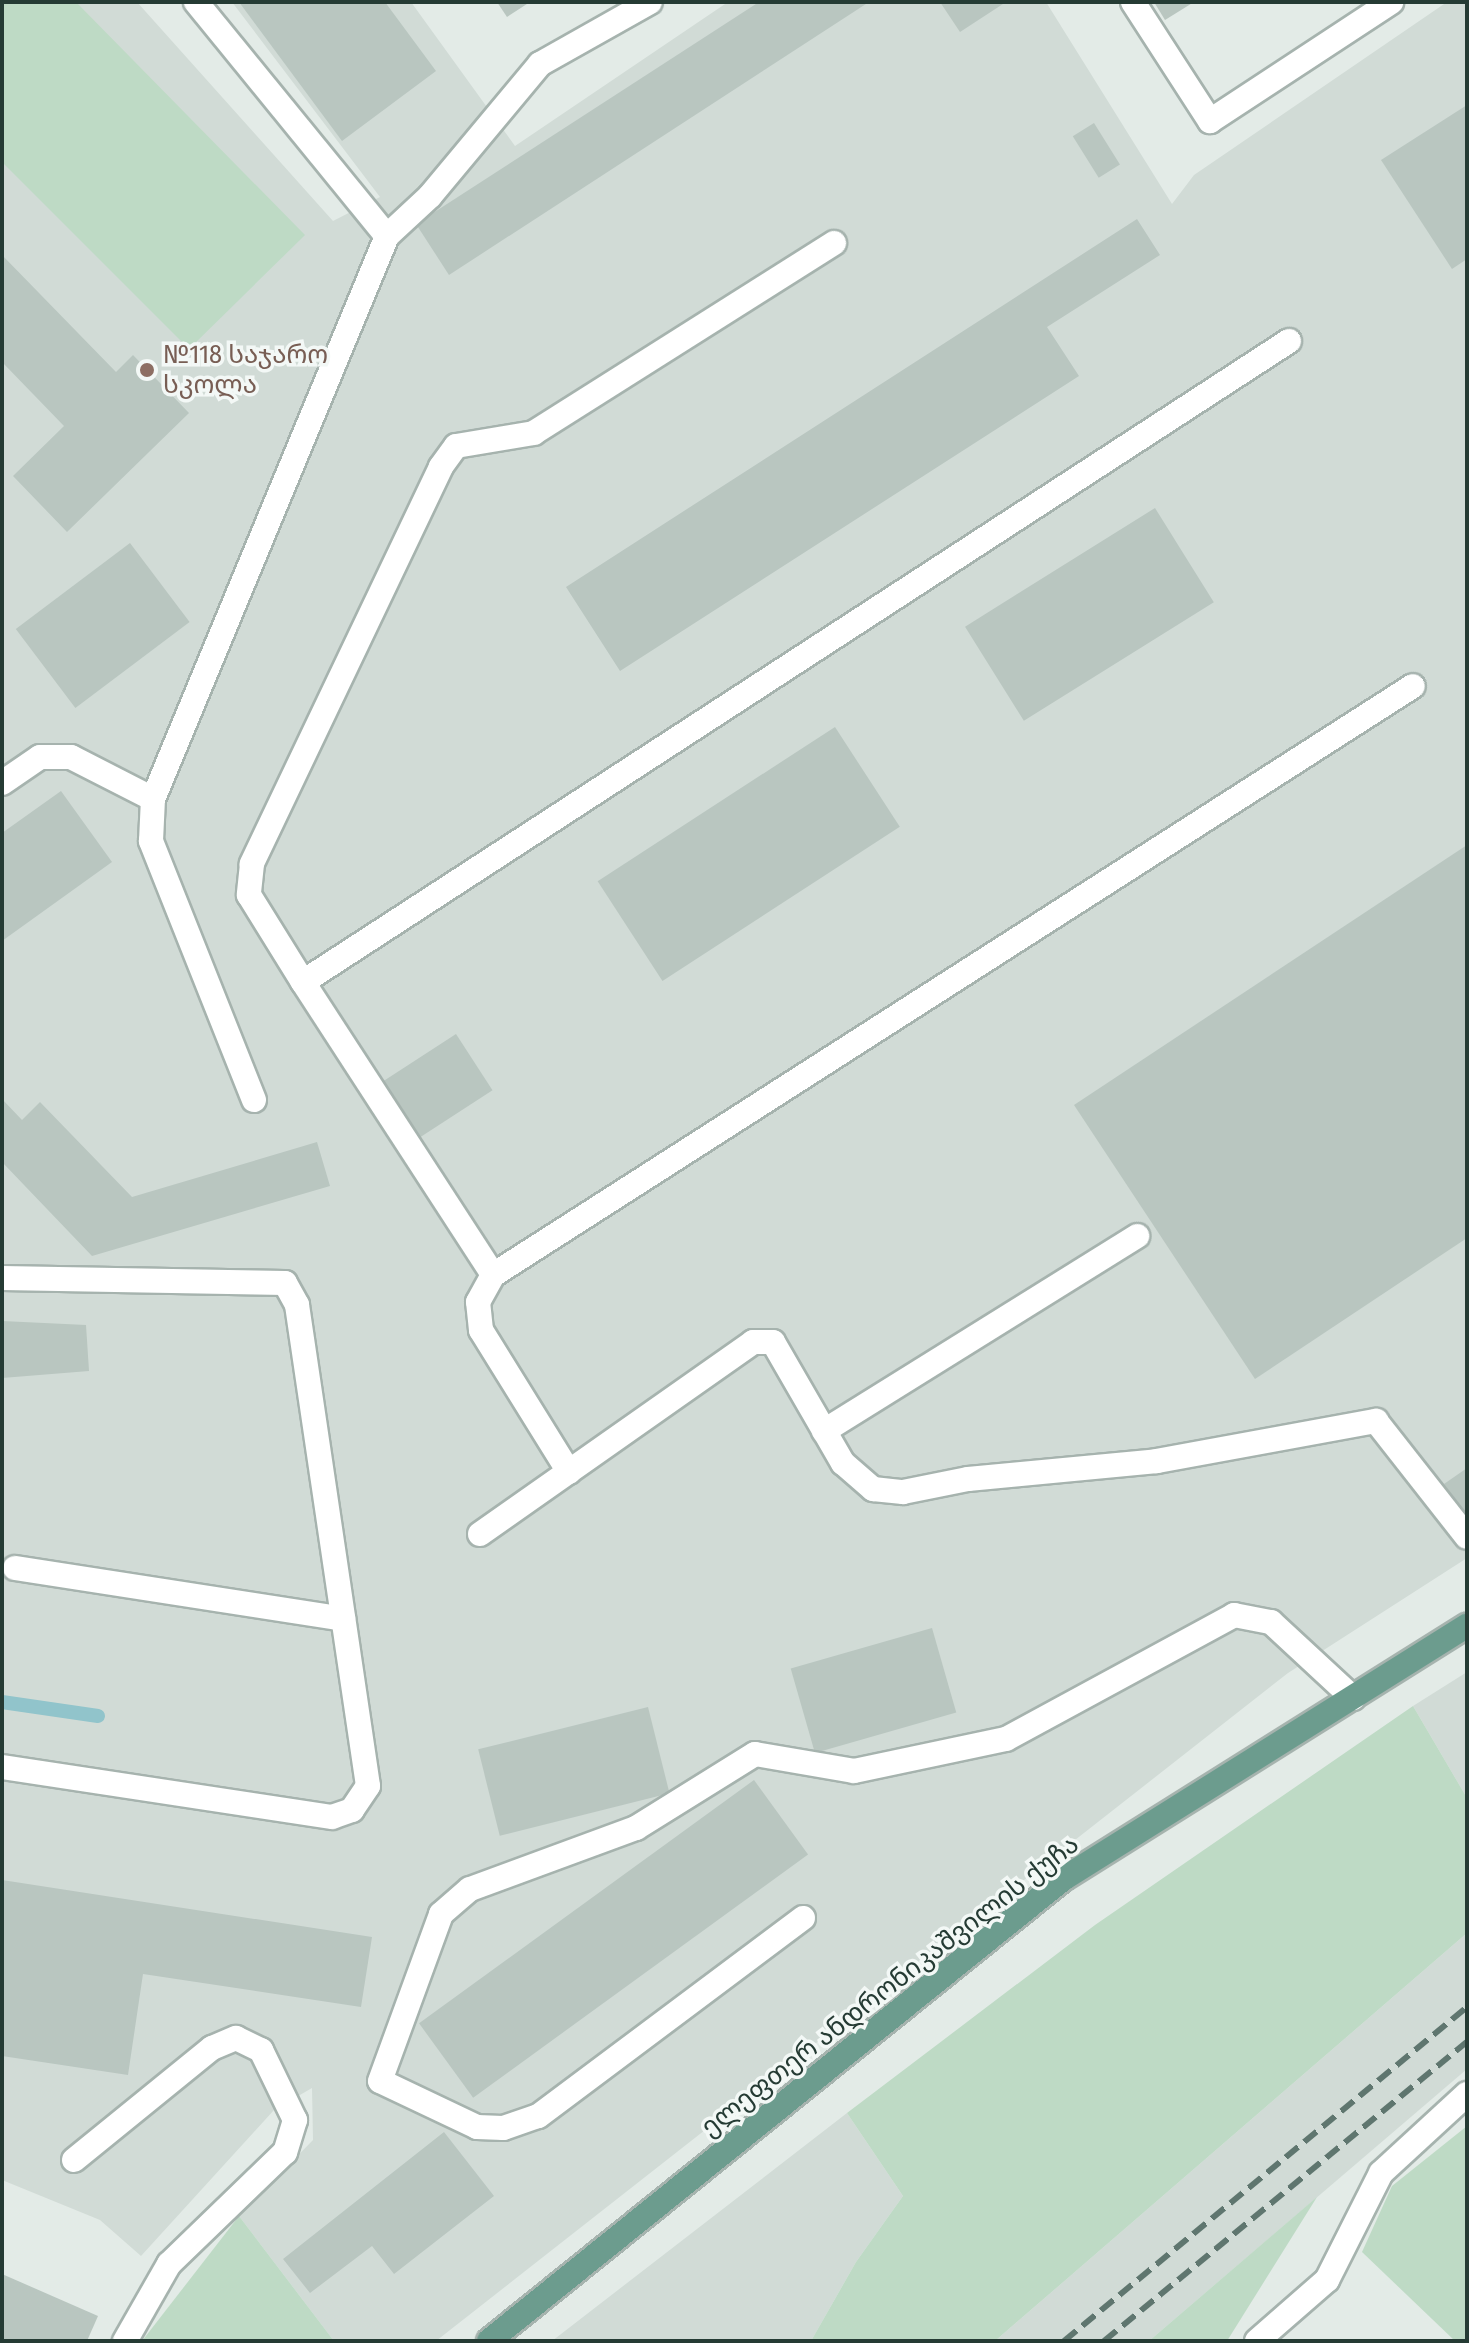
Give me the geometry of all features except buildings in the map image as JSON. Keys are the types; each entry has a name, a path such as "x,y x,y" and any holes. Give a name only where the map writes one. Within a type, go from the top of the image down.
{"main road":[{"name":"ელეფთერ ანდრონიკაშვილის ქუჩა","path":"489,2341 1063,1879 1467,1626"}],"street":[{"path":"196,2 387,236"},
{"path":"254,1100 151,841 153,799 387,236 430,196 540,64 650,2"},
{"path":"1133,2 1210,121 1391,2"},
{"path":"493,1275 249,895 252,864 441,467 456,446 534,433 834,243"},
{"path":"303,982 1289,341"},
{"path":"569,1472 481,1330 478,1302 493,1275 1413,686"},
{"path":"2,783 40,757 71,757 153,799"},
{"path":"824,1431 1137,1236"},
{"path":"2,1278 285,1283 297,1305 368,1786 352,1810 332,1817 2,1767"},
{"path":"480,1534 753,1342 773,1342 843,1463 873,1489 903,1492 968,1479 1157,1461 1376,1421 1467,1537"},
{"path":"15,1568 343,1619"},
{"path":"803,1918 538,2116 503,2128 477,2127 380,2081 441,1914 470,1889 636,1828 755,1754 854,1771 1006,1739 1234,1615 1271,1622 1353,1698"},
{"path":"74,2160 212,2048 236,2038 261,2050 295,2120 285,2152 169,2264 125,2341"},
{"path":"1257,2341 1327,2280 1381,2173 1467,2094"}],"shaded area":[{"path":"2,2 137,2 333,221 380,197 232,2 411,2 515,146 728,2 1046,2 1172,204 1194,175 1447,2 1467,2 1467,1558 1288,1673 436,2341 334,2341 239,2216 313,2140 312,2088 274,2110 141,2256 100,2220 2,2180"},
{"path":"1467,1672 1467,1798 1413,1706"},
{"path":"1467,1933 1467,2069 1149,2341 995,2341"},
{"path":"847,2113 903,2196 856,2262 811,2341 552,2341"}],"green space":[{"path":"2,2 76,2 305,235 189,349 2,162"},
{"path":"1413,1706 1467,1798 1467,1933 995,2341 811,2341 856,2262 903,2196 847,2113 1095,1925"},
{"path":"1467,2126 1467,2341 1455,2341 1362,2252 1392,2186"},
{"path":"1317,2197 1227,2341 1149,2341"},
{"path":"239,2216 334,2341 142,2341"}],"waterway":[{"path":"2,1702 98,1716"}],"railway":[{"path":"1064,2341 1467,2007"},
{"path":"1104,2341 1467,2042"}],"place":[{"name":"№118 საჯარო სკოლა","path":"147,370"}]}
